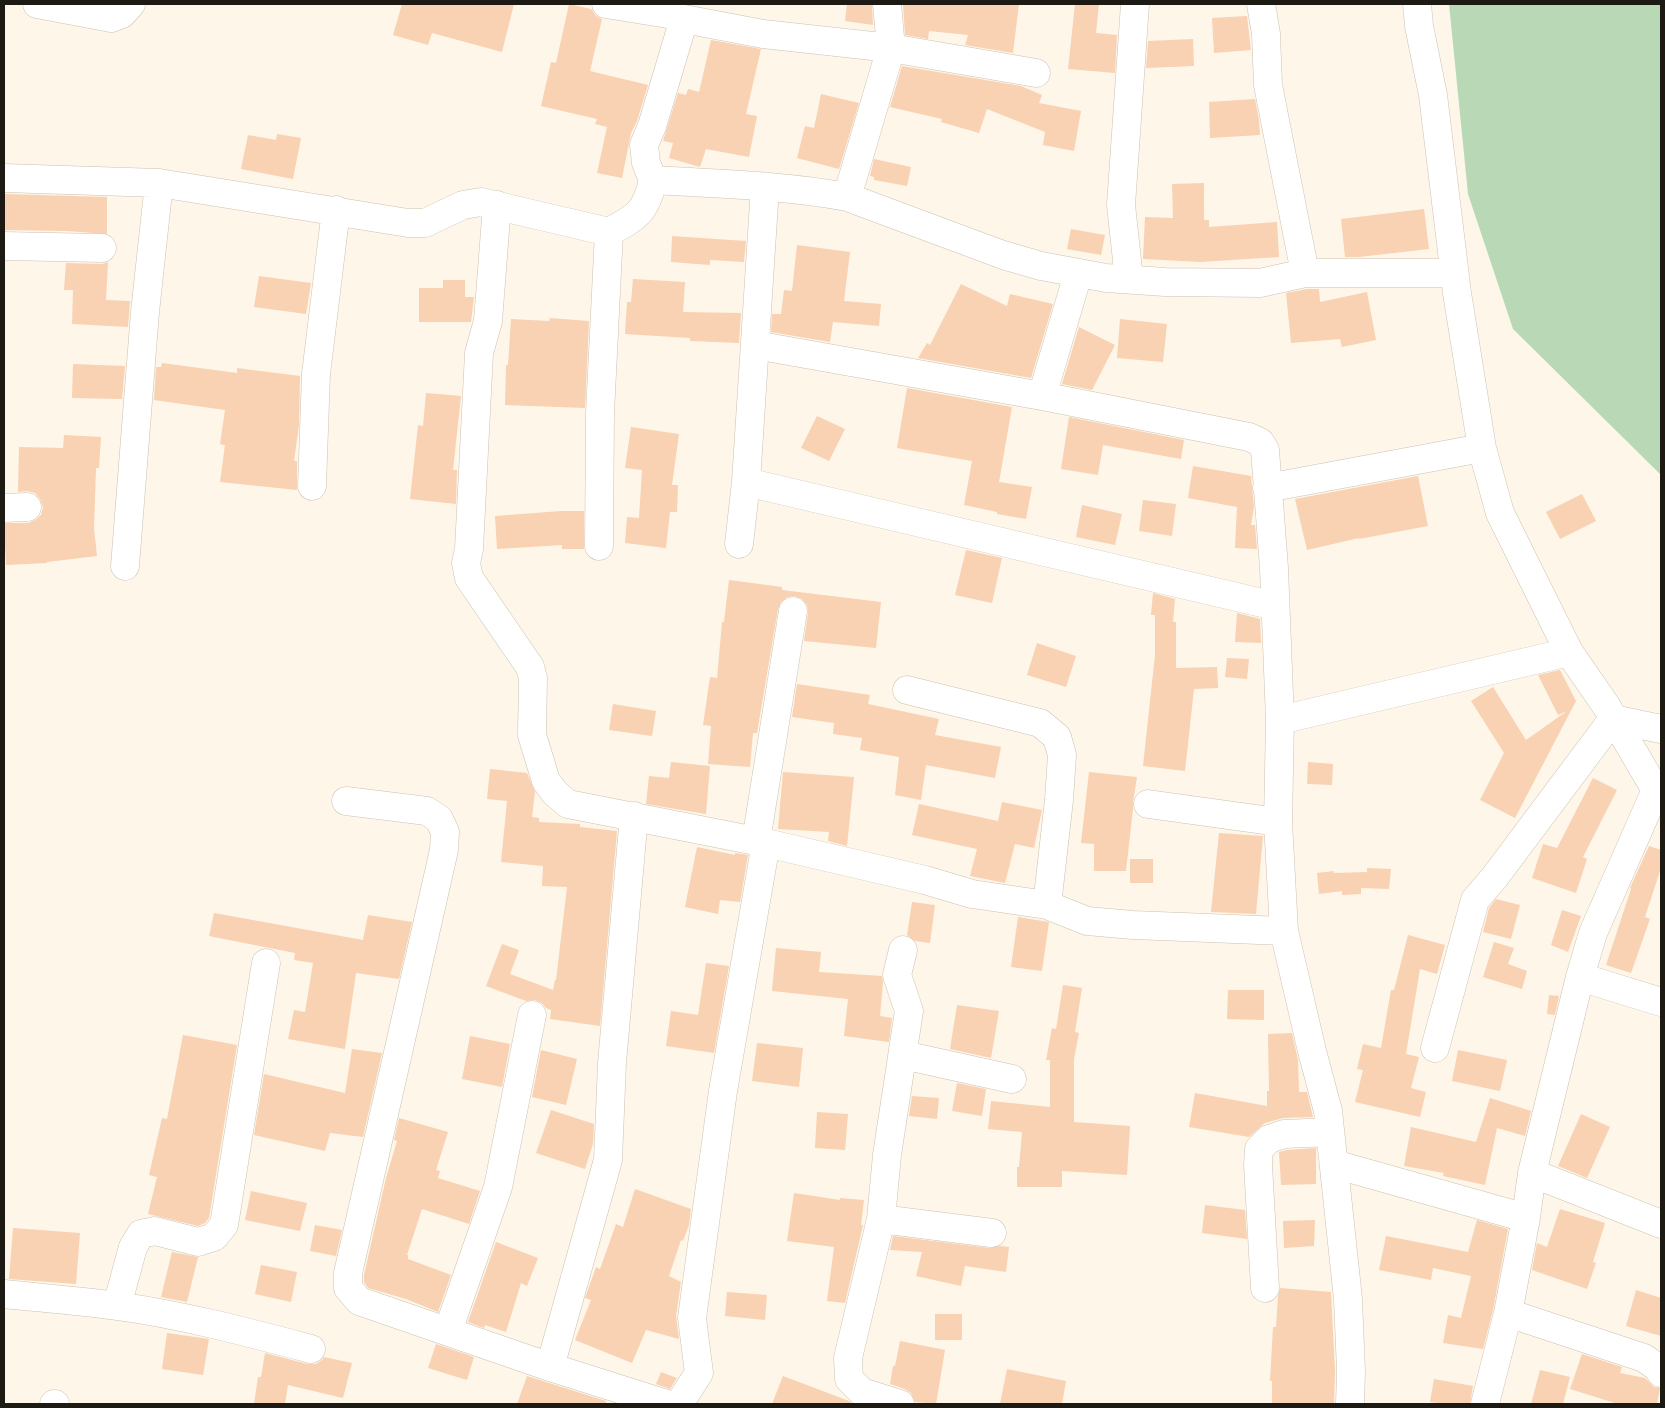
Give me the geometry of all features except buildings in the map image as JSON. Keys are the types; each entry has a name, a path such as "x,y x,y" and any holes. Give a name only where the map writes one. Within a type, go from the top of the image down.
{"street":[{"path":"37,4 111,18 122,14 130,4"},
{"path":"606,4 668,14 684,19 763,34 891,48 1036,73"},
{"path":"847,197 891,48 887,4"},
{"path":"1129,279 1121,205 1135,4"},
{"path":"1261,4 1266,34 1268,85 1305,273"},
{"path":"1417,4 1419,26 1433,95 1454,273 1482,448 1500,513 1569,652 1659,794 1593,933 1580,978 1532,1174 1526,1218 1508,1312 1485,1404"},
{"path":"4,178 159,183 408,222 425,223 463,205 481,202 609,232 632,219 643,209 650,195 653,180 646,163 644,145 652,126 684,19"},
{"path":"653,180 765,187 847,197 1003,256 1078,274 1106,278 1165,282 1260,283 1305,273 1454,273"},
{"path":"125,566 145,312 159,183"},
{"path":"739,544 746,482 765,187"},
{"path":"497,205 488,321 479,353 469,549 466,563 469,578 530,667 533,678 532,735 546,782 555,794 568,804 761,842 925,880 972,894 1047,906 1096,922 1284,931"},
{"path":"312,486 316,374 336,210"},
{"path":"599,546 600,414 609,232"},
{"path":"4,246 102,248"},
{"path":"1042,396 1078,274"},
{"path":"755,344 1042,396 1249,437 1260,442 1265,450 1274,568 1280,720 1278,822 1284,931 1328,1111 1348,1299 1351,1371 1350,1404"},
{"path":"1267,488 1482,448"},
{"path":"746,482 1275,606"},
{"path":"679,1404 699,1373 692,1318 723,1091 794,611"},
{"path":"1280,720 1569,652"},
{"path":"907,690 1040,723 1057,737 1062,755 1047,906"},
{"path":"1613,719 1661,729"},
{"path":"1435,1048 1476,900 1613,719"},
{"path":"346,801 427,811 439,820 445,832 444,850 348,1273 348,1288 359,1301 550,1367 667,1404"},
{"path":"1148,804 1278,822"},
{"path":"550,1367 608,1160 612,1063 634,816"},
{"path":"900,1404 862,1392 849,1379 848,1358 880,1219 887,1155 909,1011 897,975 903,950"},
{"path":"117,1306 132,1247 141,1234 155,1231 198,1242 214,1237 224,1225 266,963"},
{"path":"1580,978 1661,1002"},
{"path":"448,1331 498,1187 532,1015"},
{"path":"903,1055 1012,1079"},
{"path":"1265,1288 1258,1165 1259,1149 1269,1139 1284,1134 1330,1132"},
{"path":"1334,1164 1526,1218"},
{"path":"1532,1174 1661,1224"},
{"path":"880,1219 992,1233"},
{"path":"4,1294 117,1306 231,1328 311,1349"},
{"path":"1508,1312 1644,1358 1657,1367 1661,1373"}],"green space":[{"path":"1449,4 1661,4 1661,475 1513,329 1468,194"}]}
